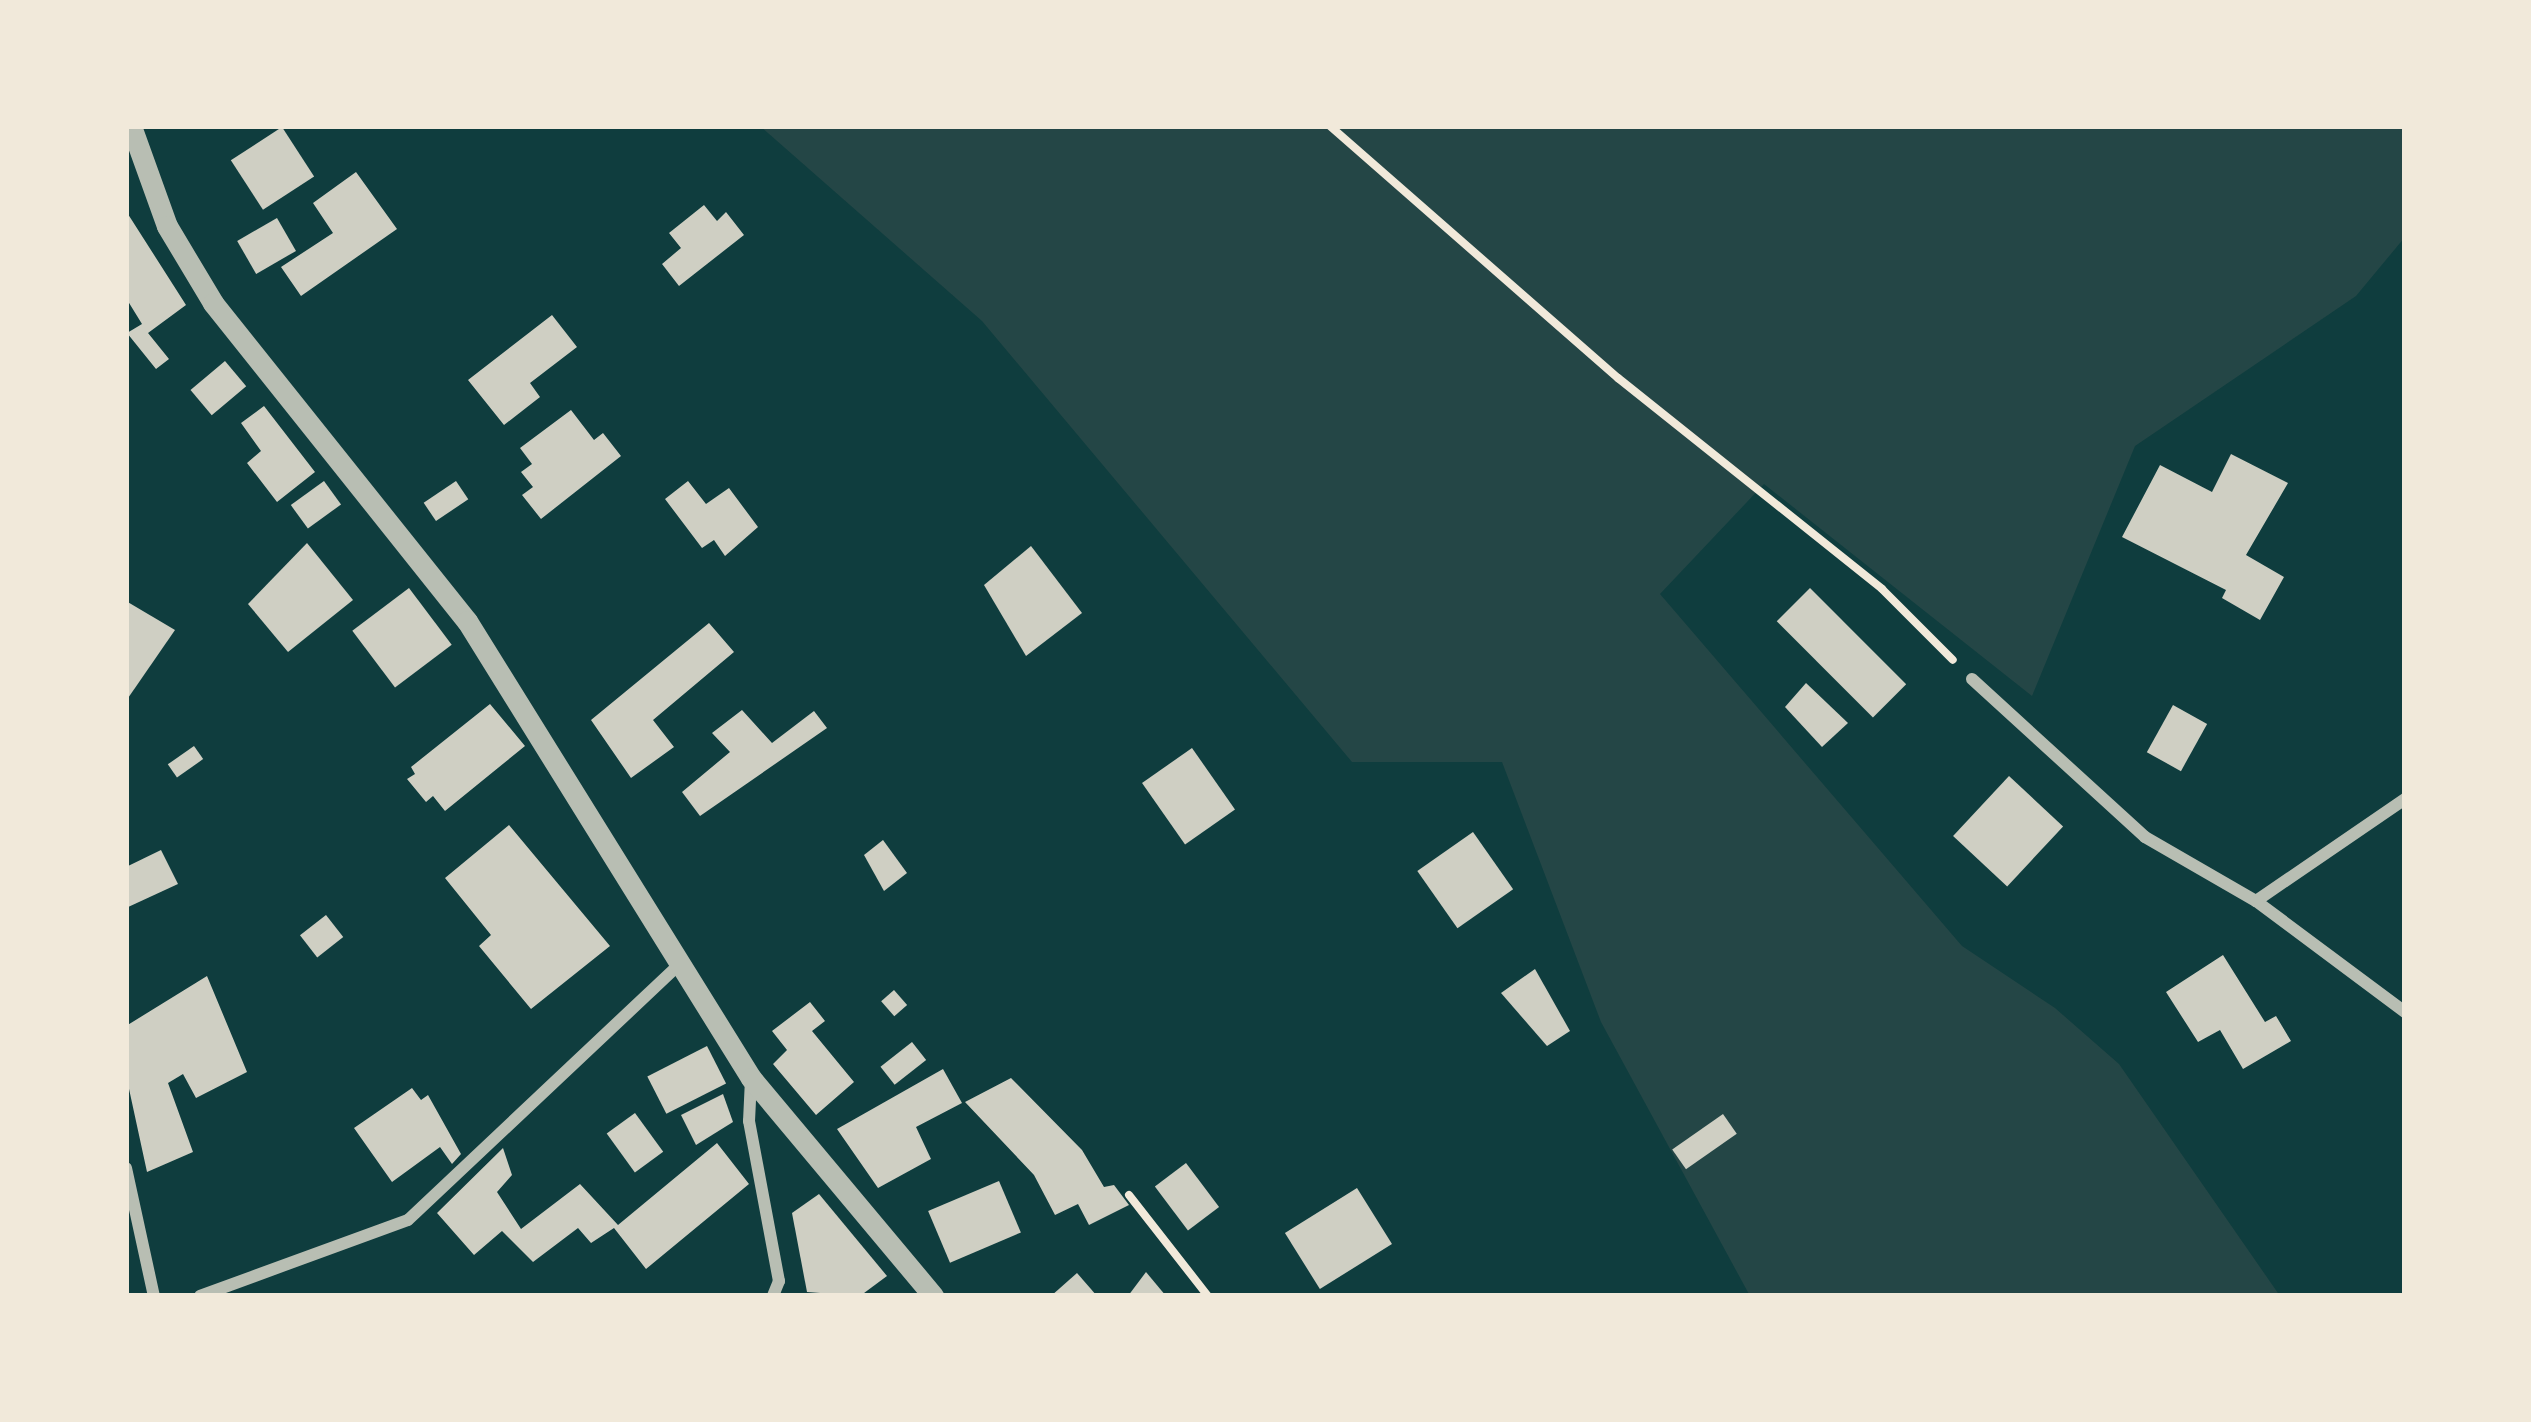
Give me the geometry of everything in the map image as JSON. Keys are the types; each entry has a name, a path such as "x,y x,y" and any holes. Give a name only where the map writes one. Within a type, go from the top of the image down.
{"street":[{"path":"131,126 166,226 213,303 467,621 751,1078 933,1296"},
{"path":"1972,679 2145,837 2256,902 2317,954 2405,1012"},
{"path":"2256,902 2405,799"},
{"path":"200,1296 408,1220 680,964"},
{"path":"751,1078 749,1121 779,1281 772,1296"},
{"path":"126,1168 154,1296"}],"path":[{"path":"1330,126 1618,378 1882,590 1972,679"},
{"path":"1129,1195 1208,1296"}],"shaded area":[{"path":"760,126 2405,126 2405,237 2356,296 2135,446 2032,696 1764,484 1660,594 1962,946 2055,1008 2119,1064 2280,1296 1750,1296 1601,1022 1502,762 1352,762 982,321"}],"building":[{"path":"282,127 314,176 263,210 231,160"},
{"path":"356,172 397,229 301,296 281,267 333,233 313,203"},
{"path":"704,205 717,221 726,212 744,235 679,286 662,264 681,248 669,233"},
{"path":"126,211 186,305 148,333 169,359 156,369 127,333 142,324 126,298"},
{"path":"277,218 296,251 256,274 237,241"},
{"path":"552,315 577,347 530,383 540,397 504,425 468,380"},
{"path":"225,361 246,386 212,415 191,390"},
{"path":"264,406 315,472 277,502 247,463 261,451 241,423"},
{"path":"571,410 594,440 603,433 621,456 541,519 522,495 533,487 521,472 532,464 520,448"},
{"path":"2231,454 2288,483 2246,555 2284,577 2260,620 2222,598 2226,590 2122,537 2160,465 2212,492"},
{"path":"324,481 341,504 308,529 291,505"},
{"path":"456,481 468,499 436,521 424,503"},
{"path":"688,481 706,504 729,488 758,527 725,556 714,540 702,548 665,499"},
{"path":"307,543 353,600 288,652 248,604"},
{"path":"1031,546 1082,613 1026,656 984,585"},
{"path":"409,588 452,645 395,687 352,631"},
{"path":"1810,588 1906,684 1873,717 1777,621"},
{"path":"126,601 175,630 126,701"},
{"path":"709,623 734,652 653,720 674,747 631,778 591,720"},
{"path":"1806,683 1848,723 1822,747 1785,707"},
{"path":"490,704 525,746 445,811 433,796 426,802 407,779 415,774 411,767"},
{"path":"2173,705 2207,724 2181,771 2147,752"},
{"path":"742,710 772,743 814,711 827,728 700,816 682,792 730,752 712,733"},
{"path":"194,746 203,759 177,777 168,764"},
{"path":"1192,748 1235,809 1185,844 1142,783"},
{"path":"2009,776 2063,826 2007,886 1953,836"},
{"path":"509,825 610,946 531,1009 479,946 491,935 445,878"},
{"path":"1473,832 1513,889 1457,928 1417,871"},
{"path":"883,840 907,873 884,891 864,855"},
{"path":"161,850 178,884 126,908 126,867"},
{"path":"326,915 343,937 317,957 300,935"},
{"path":"2223,955 2265,1022 2276,1016 2291,1041 2243,1069 2220,1030 2198,1042 2166,992"},
{"path":"1535,969 1570,1031 1547,1046 1501,993"},
{"path":"207,976 247,1072 196,1098 183,1074 168,1083 193,1152 147,1172 126,1075 126,1026"},
{"path":"894,990 907,1005 894,1016 881,1001"},
{"path":"810,1002 825,1021 812,1031 854,1082 816,1115 773,1064 787,1050 772,1031"},
{"path":"912,1042 926,1060 895,1085 880,1067"},
{"path":"707,1046 726,1083 666,1114 647,1076"},
{"path":"943,1069 962,1103 916,1127 931,1159 878,1188 837,1129"},
{"path":"1011,1078 1082,1150 1104,1187 1114,1185 1129,1205 1089,1225 1078,1204 1055,1215 1034,1175 965,1102"},
{"path":"412,1088 421,1100 428,1095 461,1154 452,1164 440,1147 392,1182 354,1128"},
{"path":"723,1094 733,1122 696,1145 681,1115"},
{"path":"635,1113 663,1152 635,1172 607,1134"},
{"path":"1723,1114 1737,1134 1686,1169 1672,1150"},
{"path":"717,1143 749,1184 646,1269 614,1228 591,1243 578,1228 533,1262 502,1231 474,1255 437,1213 503,1148 512,1175 497,1192 521,1229 580,1184 618,1225"},
{"path":"1186,1163 1219,1207 1188,1230 1155,1186"},
{"path":"999,1181 1021,1233 950,1263 928,1211"},
{"path":"1357,1188 1392,1244 1320,1289 1285,1233"},
{"path":"819,1194 887,1276 860,1296 807,1292 792,1213"},
{"path":"1146,1272 1166,1296 1128,1296"},
{"path":"1077,1273 1097,1296 1051,1296"}]}
